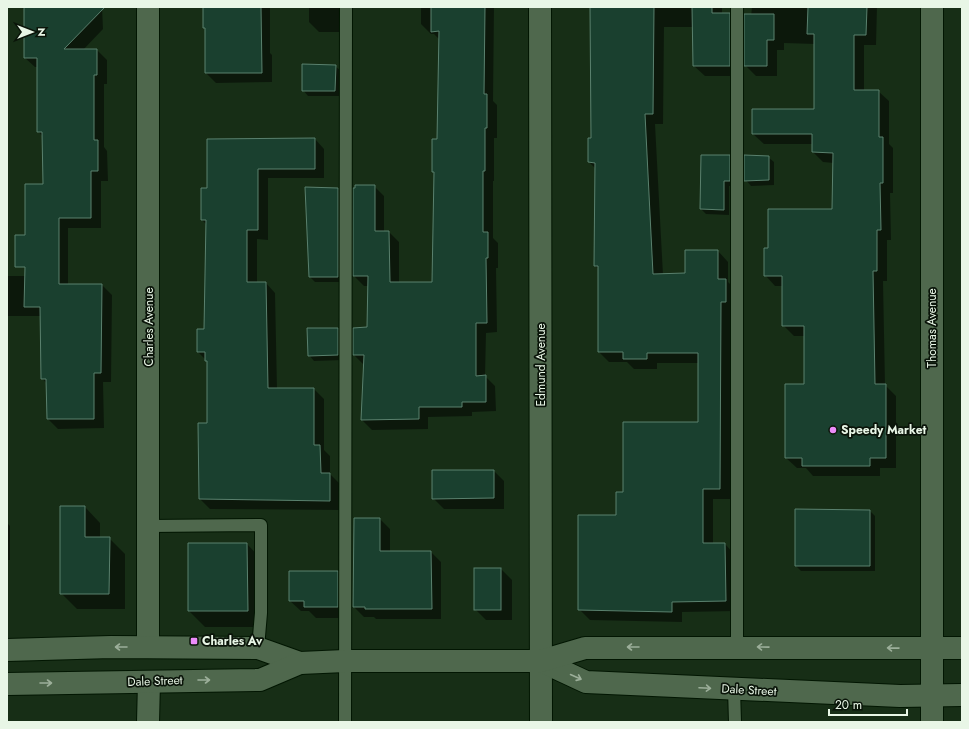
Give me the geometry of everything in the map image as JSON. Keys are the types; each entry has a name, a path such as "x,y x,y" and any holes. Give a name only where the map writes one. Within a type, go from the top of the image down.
{"street":[{"name":"Charles Avenue","path":"148,7 148,647"},
{"name":"Edmund Avenue","path":"540,7 541,722"},
{"name":"Thomas Avenue","path":"932,7 932,722"},
{"name":"Dale Street","path":"7,684 260,680 300,663 345,661 541,661 585,648 737,646 962,648"},
{"name":"Dale Street","path":"7,650 148,647 183,649 258,648 300,663"},
{"name":"Dale Street","path":"541,661 586,682 734,689 962,696"},
{"path":"148,722 149,682"}],"lane":[{"path":"345,722 346,7"},
{"path":"737,7 737,646"},
{"path":"149,526 261,525 261,613 258,648"},
{"path":"734,689 734,722"}],"building":[{"path":"24,7 105,7 64,49 97,49 97,75 94,75 94,140 98,140 98,171 91,171 91,218 59,218 59,284 102,284 101,373 94,373 94,419 47,419 46,379 41,379 40,307 24,307 25,267 15,267 15,235 25,235 25,184 43,184 42,132 37,132 37,58 24,58"},
{"path":"203,7 261,7 262,73 205,73 205,28 203,28"},
{"path":"431,7 485,7 484,94 487,94 487,128 485,128 485,171 483,171 483,232 488,232 488,258 486,258 487,323 476,323 476,376 486,375 486,402 462,402 462,407 419,407 419,419 361,420 364,355 353,355 353,328 367,327 368,276 353,276 353,188 355,188 355,185 375,185 375,231 389,231 390,282 432,282 434,172 432,172 432,139 437,139 439,31 431,32"},
{"path":"590,7 654,7 653,114 645,114 653,274 685,273 685,250 718,250 718,279 726,279 726,302 721,302 720,489 703,489 703,543 725,543 726,601 672,602 672,612 578,610 578,515 616,515 616,492 623,492 623,422 698,422 698,353 647,353 647,359 623,359 623,352 598,352 598,266 594,266 595,163 588,162 588,138 591,138"},
{"path":"692,7 712,7 712,13 730,13 730,66 693,66"},
{"path":"808,7 867,7 866,35 854,35 854,90 879,90 879,137 883,137 883,183 880,183 881,230 877,230 877,271 873,271 875,384 886,384 886,458 870,458 870,466 802,466 802,458 785,458 785,384 804,384 804,326 782,326 782,276 764,276 764,248 768,248 768,209 832,209 833,153 812,152 812,134 752,134 752,109 814,109 814,34 807,34"},
{"path":"744,14 774,14 774,40 767,40 767,66 744,66"},
{"path":"302,64 336,65 335,91 302,91"},
{"path":"315,138 315,169 258,169 258,230 247,230 247,282 266,282 268,388 314,388 314,445 320,445 321,473 330,473 330,501 199,499 198,423 207,423 207,361 205,361 205,352 197,352 197,329 204,329 206,220 201,220 201,188 207,188 207,139"},
{"path":"701,155 730,155 730,181 724,181 724,210 700,209"},
{"path":"744,155 769,156 769,180 744,181"},
{"path":"305,187 338,188 338,277 309,277"},
{"path":"307,328 338,328 338,355 308,356"},
{"path":"432,470 494,470 494,498 432,499"},
{"path":"60,506 85,506 85,537 110,537 109,594 60,594"},
{"path":"795,509 870,510 870,566 795,566"},
{"path":"354,518 380,518 380,551 431,551 432,609 365,609 365,607 353,607"},
{"path":"188,543 247,543 248,611 188,611"},
{"path":"474,568 501,568 501,610 474,610"},
{"path":"289,571 338,571 338,607 304,607 304,601 289,601"}],"place":[{"name":"Speedy Market","path":"833,430"},
{"name":"Charles Av","path":"194,641"}]}
